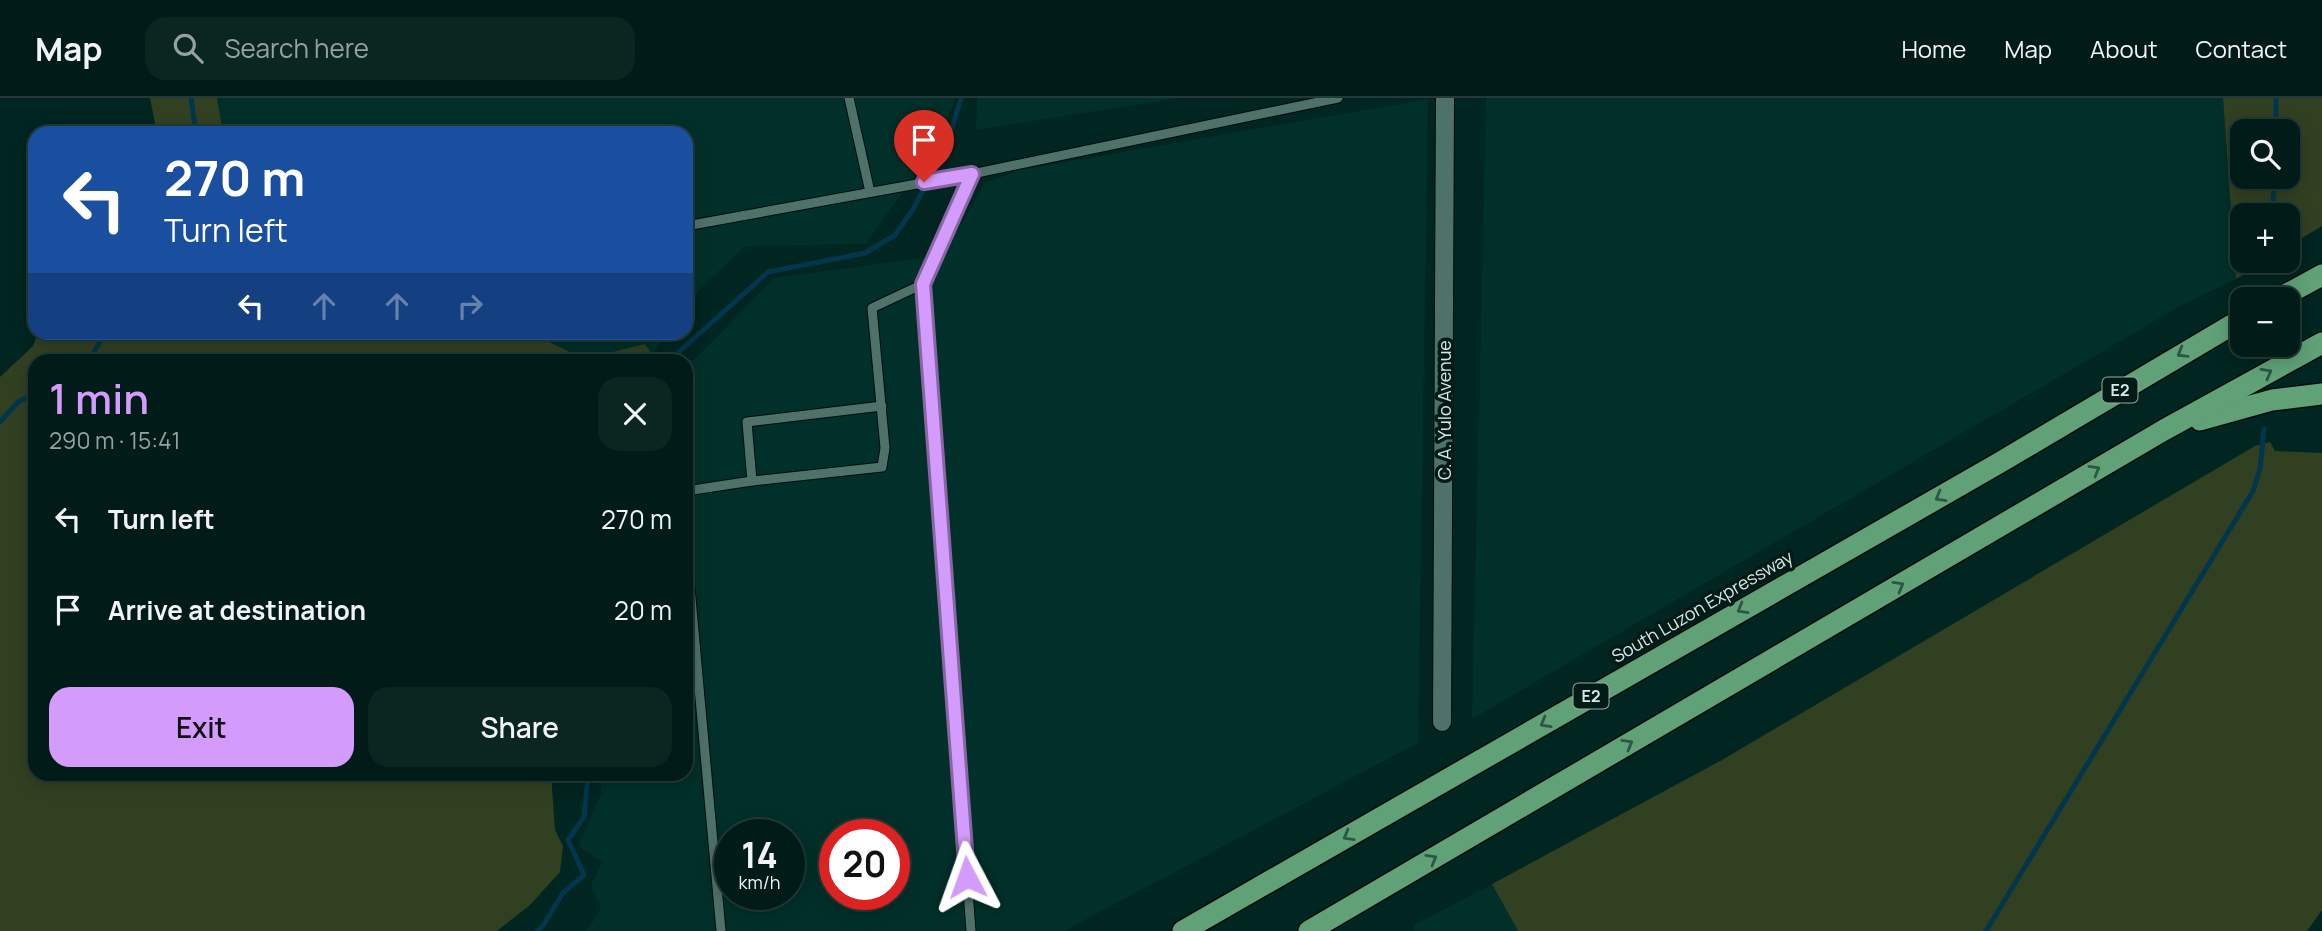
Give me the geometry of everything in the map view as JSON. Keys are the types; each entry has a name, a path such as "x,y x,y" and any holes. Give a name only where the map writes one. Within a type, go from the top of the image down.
{"highway":[{"path":"2300,287 2322,275"},
{"name":"South Luzon Expressway","path":"1183,931 1999,463 2230,326"},
{"path":"1309,931 2164,430 2322,343"},
{"path":"2164,430 2272,400 2322,394"}],"street":[{"name":"C. A. Yulo Avenue","path":"1442,722 1445,98"}],"lane":[{"path":"849,98 870,192"},
{"path":"693,225 972,174 1338,98"},
{"path":"971,931 923,284 972,174"},
{"path":"693,490 882,467 885,448 872,308 923,284"},
{"path":"752,481 747,422 882,406"},
{"path":"693,621 721,931"}],"shaded area":[{"path":"150,98 217,98 222,126 156,126"},
{"path":"217,98 955,98 937,142 866,244 745,246 693,299 693,126 222,126"},
{"path":"977,98 1178,98 976,130"},
{"path":"1486,98 2223,98 2231,203 2230,273 2236,273 2236,279 2179,307 1472,719"},
{"path":"2223,98 2322,98 2322,226 2300,239 2300,203 2231,203"},
{"path":"1428,99 1418,743 1064,931 584,931 601,909 591,885 602,862 578,846 601,794 601,781 693,781 693,360 774,278 943,255 985,183 1019,170"},
{"path":"35,340 545,340 574,354 28,354 28,781 552,781 555,830 563,846 560,872 530,905 497,931 0,931 0,377 33,346"},
{"path":"545,340 663,340 652,354 645,344 604,354 574,354"},
{"path":"645,344 652,354 604,354"},
{"path":"2270,442 2275,451 2322,453 2322,910 2307,931 1518,931 1492,884 1722,760 2255,446"},
{"path":"1492,884 1518,931 1414,931 1414,925"}],"waterway":[{"path":"191,98 195,126"},
{"path":"693,339 768,272 865,253 895,235 913,209 946,148 961,98"},
{"path":"2276,98 2276,119"},
{"path":"2273,203 2274,189"},
{"path":"93,354 101,340"},
{"path":"677,354 692,340"},
{"path":"0,422 18,402 28,397"},
{"path":"1986,931 2253,491 2260,469 2264,429"},
{"path":"537,931 563,893 584,875 568,840 584,817 588,781"}],"route":[{"path":"924,182 972,174 923,284 967,877"}]}
